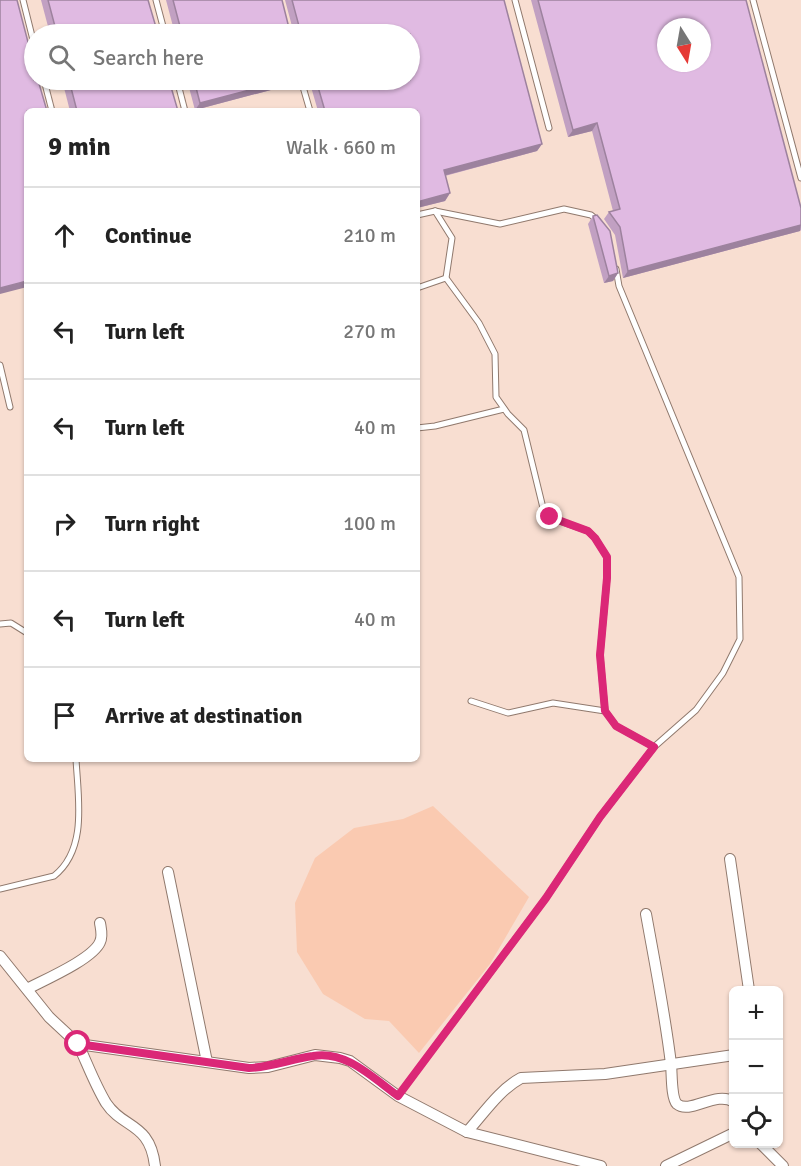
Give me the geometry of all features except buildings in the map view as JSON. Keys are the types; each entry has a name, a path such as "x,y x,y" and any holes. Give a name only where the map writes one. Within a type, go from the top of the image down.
{"street":[{"path":"730,860 748,986"},
{"path":"168,872 207,1062"},
{"path":"646,914 672,1065 674,1100 685,1108 713,1099 729,1099"},
{"path":"27,989 78,963 100,944 102,936 100,923"},
{"path":"0,956 50,1017 78,1044 107,1105 141,1131 154,1153 155,1166"},
{"path":"78,1044 249,1068 268,1067 315,1055 340,1058 350,1061 398,1096 467,1132 601,1166"},
{"path":"467,1132 501,1093 521,1078 605,1074 729,1056"},
{"path":"666,1166 729,1135"},
{"path":"766,1148 783,1166"}],"lane":[{"path":"23,0 29,24"},
{"path":"156,0 162,24"},
{"path":"515,0 549,128"},
{"path":"753,0 801,178"},
{"path":"47,90 51,108"},
{"path":"180,90 184,108"},
{"path":"304,90 309,108"},
{"path":"420,214 435,211 500,224 564,209 591,215 601,223"},
{"path":"435,211 452,238 446,278 479,323 495,354 496,397 524,430 544,512 554,519 588,531 607,557 600,655 605,711 616,726 654,747"},
{"path":"398,1096 546,898 600,817 654,747 696,710 723,673 740,639 739,577 619,286 614,258"},
{"path":"420,287 446,278"},
{"path":"0,365 10,407"},
{"path":"420,428 504,409"},
{"path":"0,624 11,623 24,631"},
{"path":"471,701 508,713 553,703 605,711"},
{"path":"0,889 54,876 72,856 78,819 76,762"}],"shaded area":[{"path":"433,806 529,897 490,964 419,1053 389,1021 365,1019 323,994 297,952 295,903 315,858 354,828 403,819"}],"route":[{"path":"78,1044 249,1068 268,1067 315,1055 340,1058 350,1061 398,1096 546,898 600,817 654,747 616,726 605,711 600,655 607,557 588,531 550,517"}]}
